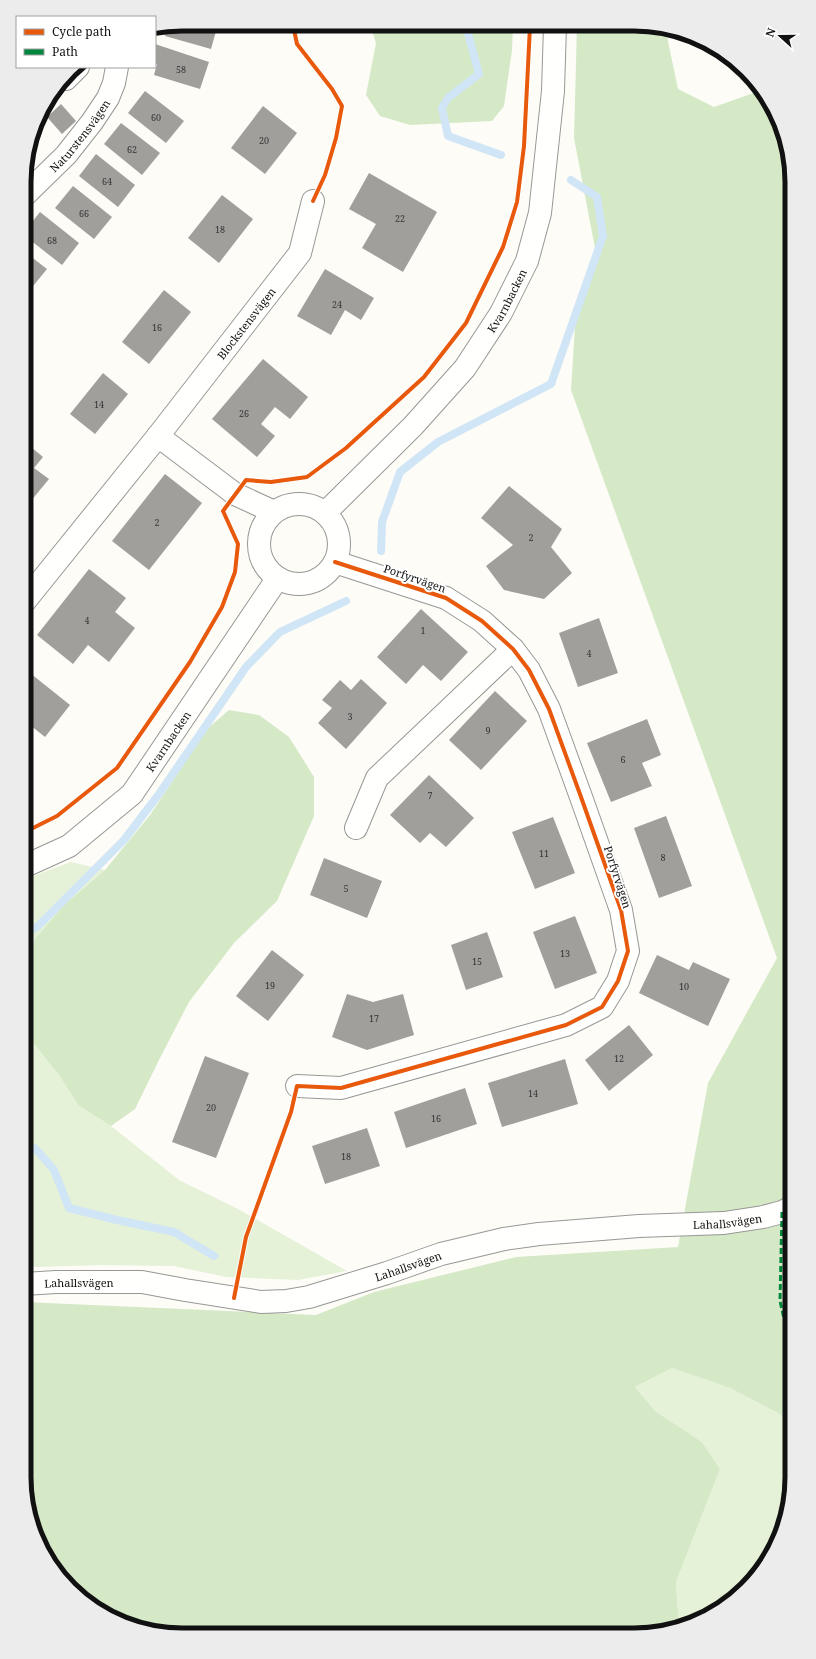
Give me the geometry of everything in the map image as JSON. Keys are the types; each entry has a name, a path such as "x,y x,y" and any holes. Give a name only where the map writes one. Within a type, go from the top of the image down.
{"street":[{"name":"Kvarnbacken","path":"325,513 413,426 465,368 501,313 527,261 540,213 553,91 555,31"},
{"name":"Naturstensvägen","path":"31,188 66,155 92,122 108,98 118,68"},
{"name":"Blockstensvägen","path":"31,595 158,436 300,253 313,201"},
{"path":"158,436 235,494 274,512"},
{"path":"290,504 309,505 325,513 338,532 339,548 335,562 325,574 312,582 297,584 277,579 263,563 259,545 259,536 262,527 274,512 290,504"},
{"name":"Porfyrvägen","path":"297,1086 341,1088 566,1025 602,1007 618,981 628,951 621,910 549,709 529,670 513,649 482,622 446,598 380,575 335,562"},
{"name":"Kvarnbacken","path":"31,863 69,846 132,794 277,579"},
{"path":"356,828 377,778 513,649"},
{"name":"Lahallsvägen","path":"31,1284 142,1282 260,1302 286,1301 309,1297 441,1254 504,1238 638,1226 724,1223 763,1218 785,1210"}],"green space":[{"path":"372,31 513,31 512,50 504,106 492,121 410,125 380,116 366,95 376,43"},
{"path":"577,31 654,32 667,35 678,89 714,107 756,92 774,124 784,162 785,1418 730,1388 672,1368 635,1387 655,1411 702,1442 720,1469 676,1582 679,1621 644,1628 172,1628 143,1623 124,1617 106,1608 82,1591 68,1577 56,1561 42,1535 36,1516 31,1487 31,1302 316,1315 374,1292 516,1257 678,1247 708,1083 777,958 571,390 576,310 595,248 574,138"},
{"path":"229,710 259,715 289,737 314,777 314,816 277,901 234,943 189,1002 135,1109 111,1126 78,1105 59,1075 31,1040 31,949 35,939 63,906 105,870 150,815 207,729"},
{"path":"71,862 105,870 63,906 35,939 31,949 31,877"},
{"path":"31,1040 59,1075 78,1105 111,1126 179,1180 238,1209 347,1271 298,1280 226,1277 174,1266 101,1265 31,1266"},
{"path":"672,1368 730,1388 785,1418 784,1497 774,1535 765,1553 748,1577 734,1591 710,1608 692,1617 679,1621 676,1582 720,1469 702,1442 655,1411 635,1387"}],"building":[{"path":"172,31 216,31 211,49 165,36 166,32"},
{"path":"156,44 209,62 200,89 154,75 157,64"},
{"path":"145,91 184,121 166,143 128,113"},
{"path":"61,104 76,121 62,134 47,117"},
{"path":"263,106 297,133 265,174 231,148"},
{"path":"121,123 160,153 142,175 104,144"},
{"path":"96,154 135,185 118,207 79,176"},
{"path":"369,173 437,212 403,272 362,248 376,224 349,209"},
{"path":"73,186 112,217 94,239 55,208"},
{"path":"222,195 253,219 219,263 188,238"},
{"path":"40,212 79,243 62,265 31,241 31,223"},
{"path":"31,257 47,269 31,289"},
{"path":"325,269 374,298 361,320 345,310 331,335 297,316"},
{"path":"164,290 191,312 149,364 122,342"},
{"path":"263,359 308,397 290,419 275,407 261,424 275,436 257,457 212,419"},
{"path":"103,373 128,394 95,434 70,414"},
{"path":"31,447 43,457 34,468 49,479 31,501"},
{"path":"165,474 202,503 149,570 112,541"},
{"path":"509,486 562,529 551,547 572,573 544,599 504,590 486,566 513,545 481,518"},
{"path":"89,569 126,598 115,612 135,628 109,662 88,645 73,664 37,635"},
{"path":"421,609 468,652 441,681 423,665 406,684 377,657"},
{"path":"599,618 618,673 578,687 559,633"},
{"path":"31,674 70,705 45,737 31,726"},
{"path":"361,679 387,703 346,749 318,723 332,708 322,700 340,680 351,690"},
{"path":"495,691 527,721 481,770 449,740"},
{"path":"647,719 661,755 642,763 652,786 611,802 587,743"},
{"path":"429,775 474,818 446,847 430,833 420,843 390,815"},
{"path":"666,816 692,886 659,898 634,828"},
{"path":"553,817 575,873 535,889 512,832"},
{"path":"324,858 382,881 367,918 310,895"},
{"path":"575,916 597,973 555,989 533,932"},
{"path":"487,932 503,977 466,990 451,945"},
{"path":"272,950 304,975 268,1021 236,996"},
{"path":"657,955 689,970 693,962 730,979 708,1026 639,993"},
{"path":"347,994 373,1002 403,994 414,1035 367,1050 332,1037"},
{"path":"629,1025 653,1055 609,1091 585,1060"},
{"path":"205,1056 249,1073 216,1158 172,1142"},
{"path":"565,1059 578,1104 502,1127 488,1083"},
{"path":"465,1088 477,1124 406,1148 394,1112"},
{"path":"367,1128 380,1166 325,1184 312,1146"}],"waterway":[{"path":"467,31 479,74 448,98 442,108 448,136 501,155"},
{"path":"381,551 382,522 400,472 438,442 551,384 603,236 597,197 571,180"},
{"path":"31,930 38,926 124,840 159,794 246,667 280,632 346,601"},
{"path":"31,1149 35,1148 54,1170 69,1208 174,1232 214,1256"}],"marked path":[{"path":"782,1212 780,1301 785,1323"}],"cycle path":[{"path":"294,31 297,44 332,89 342,106 336,138 325,175 313,201"},
{"path":"31,829 57,816 117,768 190,662 222,607 235,572 238,544 223,511 246,480 271,482 307,477 346,448 424,377 466,323 503,247 517,202 524,146 530,31"},
{"path":"234,1298 246,1237 291,1112 297,1086 341,1088 566,1025 602,1007 618,981 628,951 621,910 549,709 529,670 513,649 482,621 446,598 335,562"}]}
